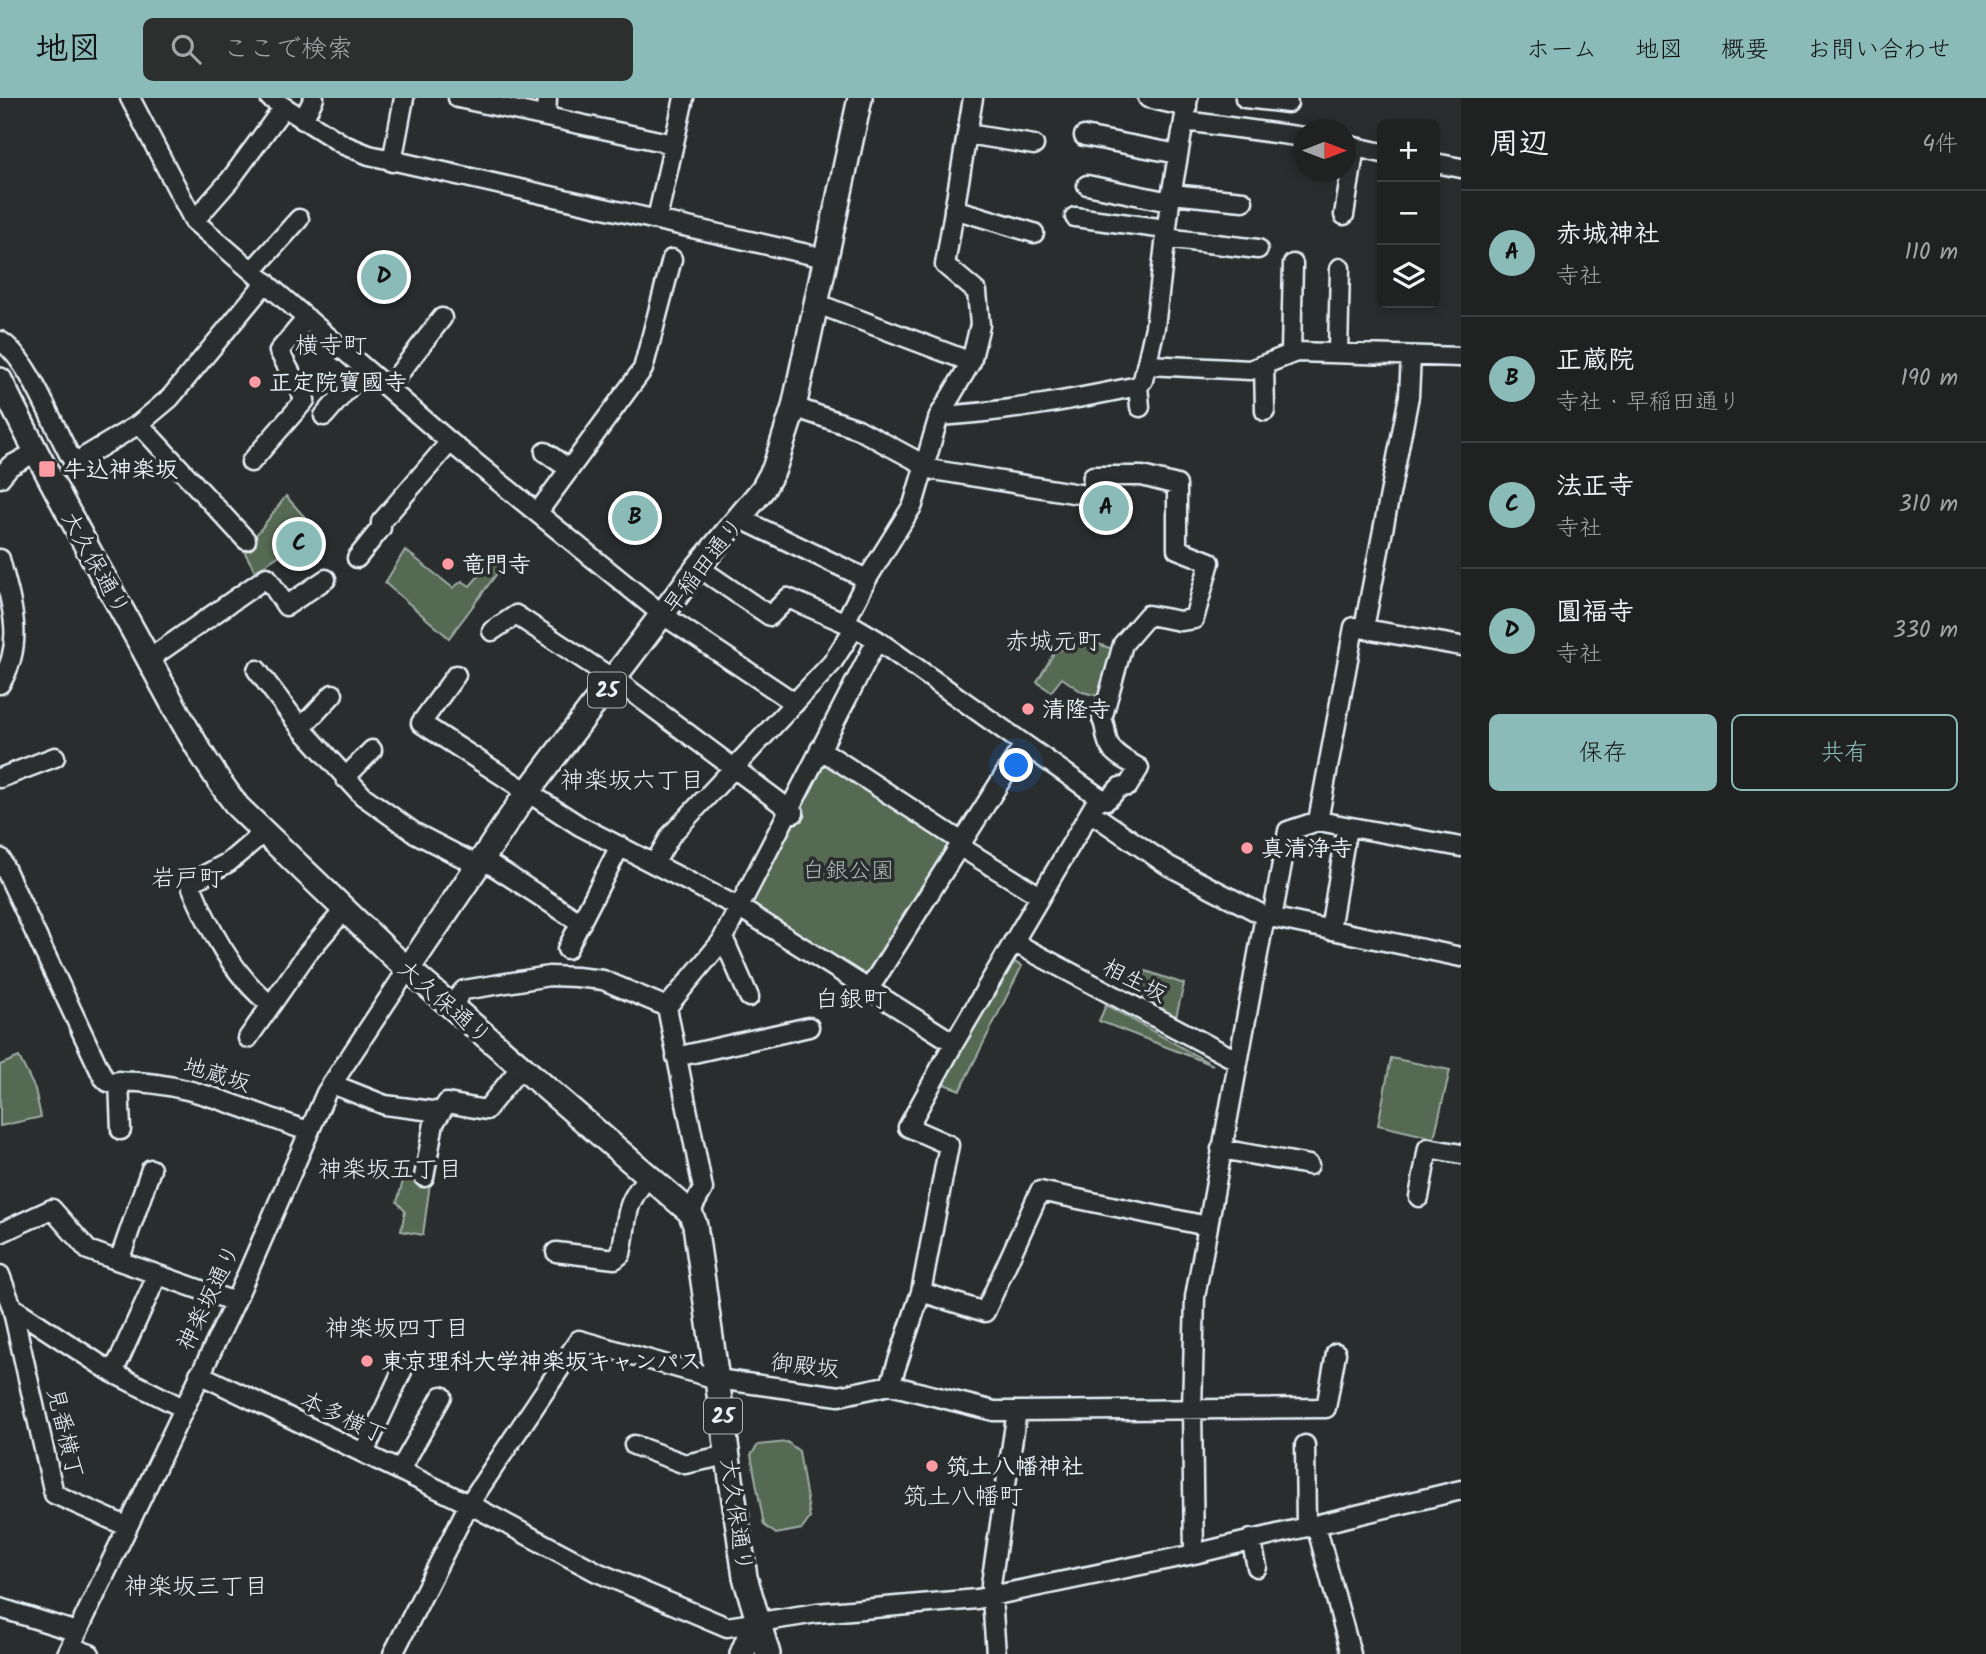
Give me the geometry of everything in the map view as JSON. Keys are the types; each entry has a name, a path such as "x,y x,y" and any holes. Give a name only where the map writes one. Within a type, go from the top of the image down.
{"main road":[{"name":"早稲田通り","path":"408,969 526,794 615,681 774,469 794,407 860,98"},
{"name":"大久保通り","path":"0,380 36,452 149,659 216,778 238,807 408,969 690,1212 695,1225 745,1577 756,1620"},
{"path":"742,1654 756,1620"},
{"name":"25","path":"756,1620 768,1654"},
{"name":"25","path":"756,1620 785,1654"}],"street":[{"path":"130,98 194,220 450,442 663,615 795,703"},
{"path":"303,120 314,98"},
{"path":"392,162 404,98"},
{"path":"458,98 546,107 673,144"},
{"path":"657,219 684,98"},
{"path":"654,864 671,835 832,663 867,579 913,505 939,416 971,362 980,325 977,292 945,265 973,98"},
{"path":"1148,98 1293,134"},
{"path":"1245,98 1288,103"},
{"path":"194,220 230,180 276,103 344,145 392,162 824,258"},
{"path":"1140,407 1138,386 1148,365 1170,198 1187,109"},
{"path":"968,134 1034,145"},
{"path":"1084,136 1178,154"},
{"path":"1356,147 1377,152"},
{"path":"1440,164 1461,168"},
{"path":"1344,215 1347,182"},
{"path":"1087,185 1170,198 1243,201"},
{"path":"954,209 1034,233"},
{"path":"1074,217 1258,249"},
{"path":"0,341 7,345 30,377 74,463 139,424 170,398 299,219"},
{"path":"538,512 643,369 672,259"},
{"path":"1291,354 1293,264"},
{"path":"1338,353 1340,268"},
{"path":"816,303 971,362"},
{"path":"251,462 305,400 279,351 307,318"},
{"path":"387,388 442,318"},
{"path":"1148,365 1250,370 1291,354 1461,357"},
{"path":"1364,628 1409,396 1411,356"},
{"path":"1264,365 1265,411"},
{"path":"324,416 365,369"},
{"path":"939,416 1002,413 1138,386"},
{"path":"794,407 858,429 926,465 947,472 1091,496 1093,476 1142,476 1177,485 1177,549 1210,562 1194,619 1180,621 1148,615 1123,644 1102,719 1108,742 1115,754 1139,768 1128,786 1120,787 1107,800 1095,805 954,1042 908,1127 949,1145 921,1292 890,1385 994,1411 1326,1408 1336,1353"},
{"path":"139,424 246,540"},
{"path":"358,558 381,528 381,522 450,442"},
{"path":"0,478 10,466 36,452"},
{"path":"545,452 569,469"},
{"path":"739,518 867,579"},
{"path":"0,559 16,633 12,657 0,684"},
{"path":"698,567 770,616 789,598 850,624 877,640 1024,744 1169,866 1269,917 1461,957"},
{"path":"149,659 267,577 286,606 326,579"},
{"path":"492,631 516,615 615,681 791,811"},
{"path":"1318,821 1354,627 1461,646"},
{"path":"690,1212 703,1189 667,1007 721,942 877,640"},
{"path":"257,670 301,728 363,796 415,833 479,862 581,923"},
{"path":"456,675 421,723 526,794 740,908 954,1042"},
{"path":"301,728 333,694"},
{"path":"869,989 1024,744"},
{"path":"820,749 1040,896"},
{"path":"345,778 372,750"},
{"path":"0,778 55,757"},
{"path":"1194,1554 1192,1408 1195,1297 1236,1060 1288,831 1318,821 1461,847"},
{"path":"1330,930 1347,827"},
{"path":"264,832 229,862 190,883 227,954 249,988 271,1005"},
{"path":"567,948 620,846"},
{"path":"0,858 93,1056 113,1082 121,1130"},
{"path":"248,1038 306,955 345,909"},
{"path":"721,942 726,944 749,997"},
{"name":"相生坂","path":"1013,942 1236,1060"},
{"name":"神楽坂通り","path":"72,1644 235,1302 308,1131 332,1084 408,969"},
{"path":"450,1006 464,989 549,976 603,980 667,1007"},
{"path":"676,1057 810,1027"},
{"path":"424,1177 434,1123 447,1103 486,1110 521,1067"},
{"name":"地蔵坂","path":"113,1082 168,1085 308,1131"},
{"path":"332,1084 385,1105 440,1112"},
{"path":"1419,1197 1428,1148 1461,1154"},
{"path":"1221,1149 1309,1165"},
{"path":"119,1261 151,1169"},
{"path":"556,1252 615,1259 621,1254 618,1228 632,1195 649,1175"},
{"path":"921,1292 985,1312 1040,1191 1207,1226"},
{"path":"0,1233 52,1209 88,1250 235,1302"},
{"path":"0,1275 12,1307 113,1373 183,1408"},
{"path":"113,1373 157,1276"},
{"name":"見番横丁","path":"12,1307 54,1494 126,1526"},
{"name":"御殿坂","path":"469,1504 579,1340 717,1379 756,1385 839,1396 890,1385"},
{"path":"364,1453 402,1369"},
{"name":"本多横丁","path":"199,1374 469,1504 597,1572 712,1624 727,1627 756,1620 991,1596 1194,1554 1461,1490"},
{"path":"400,1470 442,1396"},
{"path":"996,1654 991,1596 1017,1411"},
{"path":"634,1445 685,1464 728,1455"},
{"path":"1306,1446 1311,1526 1346,1653"},
{"path":"393,1654 469,1504"},
{"path":"1251,1539 1257,1567"},
{"path":"0,1608 90,1654"}],"green space":[{"path":"286,496 317,531 255,571 244,551"},
{"path":"405,550 453,588 462,581 470,586 495,557 504,564 449,638 385,583"},
{"path":"1071,634 1115,650 1103,697 1082,692 1062,678 1051,692 1037,682 1055,651 1063,649"},
{"name":"白銀公園","path":"822,758 953,844 867,979 746,903"},
{"path":"1012,961 1022,966 960,1090 941,1083"},
{"path":"1146,971 1184,984 1176,1017 1134,998"},
{"path":"1106,1005 1213,1065 1099,1021"},
{"path":"19,1057 35,1089 41,1117 0,1126 0,1065"},
{"path":"1391,1058 1450,1070 1434,1138 1378,1125"},
{"path":"408,1177 430,1183 423,1235 401,1231 405,1211 397,1202 403,1181"},
{"path":"787,1442 799,1451 810,1518 802,1529 776,1534 764,1525 751,1455 758,1445"}],"place":[{"name":"圓福寺","path":"384,277"},
{"name":"正定院寶國寺","path":"255,382"},
{"name":"牛込神楽坂","path":"47,469"},
{"name":"赤城神社","path":"1106,508"},
{"name":"正蔵院","path":"635,518"},
{"name":"法正寺","path":"299,544"},
{"name":"竜門寺","path":"448,564"},
{"name":"清隆寺","path":"1028,709"},
{"name":"真清浄寺","path":"1247,848"},
{"name":"東京理科大学神楽坂キャンパス","path":"367,1361"},
{"name":"筑土八幡神社","path":"932,1466"}],"district":[{"name":"横寺町","path":"331,345"},
{"name":"赤城元町","path":"1053,641"},
{"name":"神楽坂六丁目","path":"632,780"},
{"name":"岩戸町","path":"187,878"},
{"name":"白銀町","path":"851,999"},
{"name":"神楽坂五丁目","path":"390,1169"},
{"name":"神楽坂四丁目","path":"397,1328"},
{"name":"筑土八幡町","path":"963,1496"},
{"name":"神楽坂三丁目","path":"196,1586"}]}
